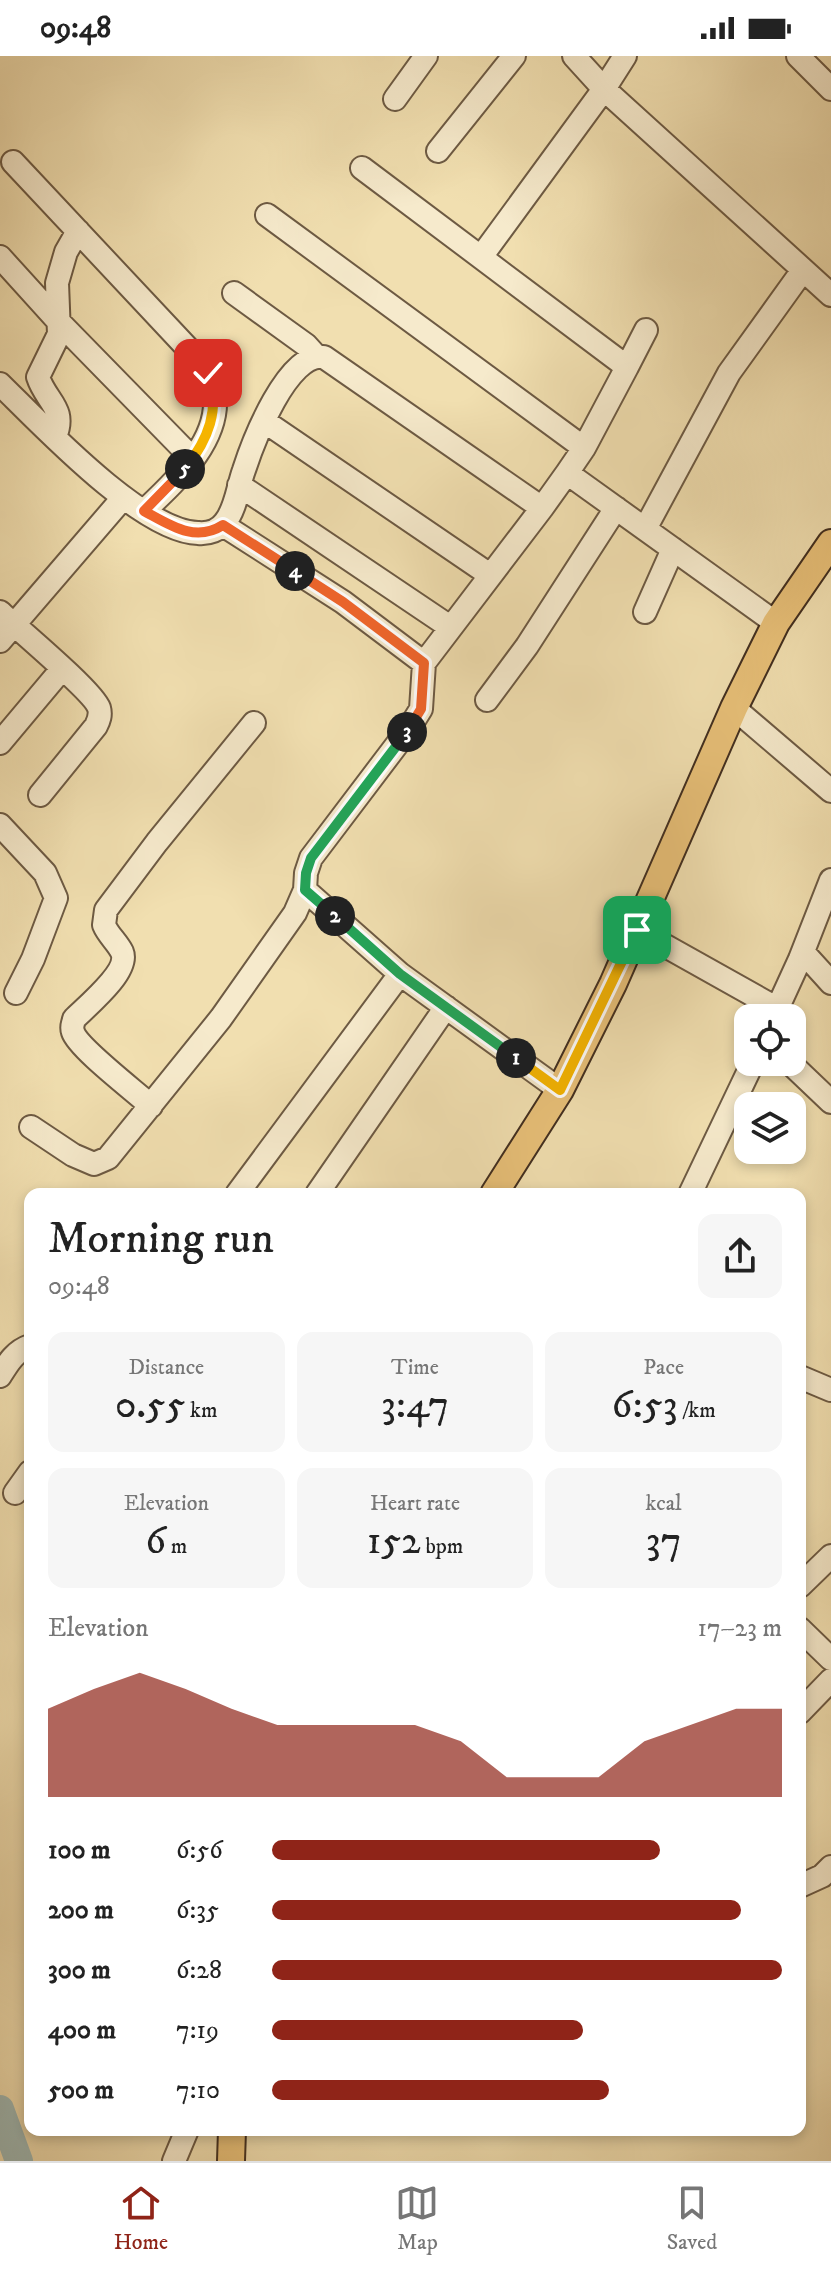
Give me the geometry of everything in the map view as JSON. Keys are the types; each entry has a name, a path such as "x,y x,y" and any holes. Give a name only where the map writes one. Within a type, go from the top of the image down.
{"main road":[{"path":"498,1188 560,1090 637,930 734,708 776,623 831,543"},
{"path":"231,2161 232,2136"}],"street":[{"path":"395,99 426,56"},
{"path":"438,151 514,56"},
{"path":"574,56 604,89 831,295"},
{"path":"481,257 625,56"},
{"path":"798,56 831,89"},
{"path":"13,162 208,373 214,390 214,410 208,432 175,482 144,511"},
{"path":"362,168 627,367"},
{"path":"267,215 584,448"},
{"path":"55,437 60,416 38,377 59,334 57,283 60,267 78,231"},
{"path":"0,257 193,459"},
{"path":"645,529 729,373 803,270"},
{"path":"234,293 306,345 316,356"},
{"path":"31,1127 73,1155 94,1164 108,1158 229,1006 295,913 305,890 311,858 421,709 424,663 584,448 646,330"},
{"path":"0,384 123,498 187,532 212,532 223,525 271,407 297,368 316,356 324,357 338,366 542,508"},
{"path":"264,421 490,575"},
{"path":"567,473 776,623"},
{"path":"239,485 450,627"},
{"path":"40,795 100,719 96,702 62,669 5,626 123,498"},
{"path":"487,700 527,646 616,508"},
{"path":"223,525 343,602 424,663"},
{"path":"645,612 673,549"},
{"path":"0,743 62,669"},
{"path":"734,708 831,791"},
{"path":"151,1106 78,1040 72,1026 74,1019 117,975 123,964 121,950 104,925 106,910 254,723"},
{"path":"0,825 45,873 56,898 16,993"},
{"path":"780,1004 831,880"},
{"path":"305,890 400,974 560,1090"},
{"path":"637,930 759,1004"},
{"path":"803,952 831,983"},
{"path":"241,1188 400,974"},
{"path":"321,1188 446,1007"},
{"path":"693,1188 746,1076"},
{"path":"804,1076 831,1102"},
{"path":"0,1376 10,1359 24,1348"},
{"path":"806,1380 831,1390"},
{"path":"15,1493 24,1480"},
{"path":"806,1580 831,1556"},
{"path":"806,1635 831,1659"},
{"path":"806,1706 831,1680"},
{"path":"806,1883 822,1876 831,1867"},
{"path":"174,2161 184,2136"}],"waterway":[{"path":"0,2109 19,2161"}],"route":[{"path":"208,373 214,390 214,410 208,432 175,482 144,511 187,532 212,532 223,525 343,602 424,663 421,709 311,858 305,890 400,974 560,1090 637,930"}]}
